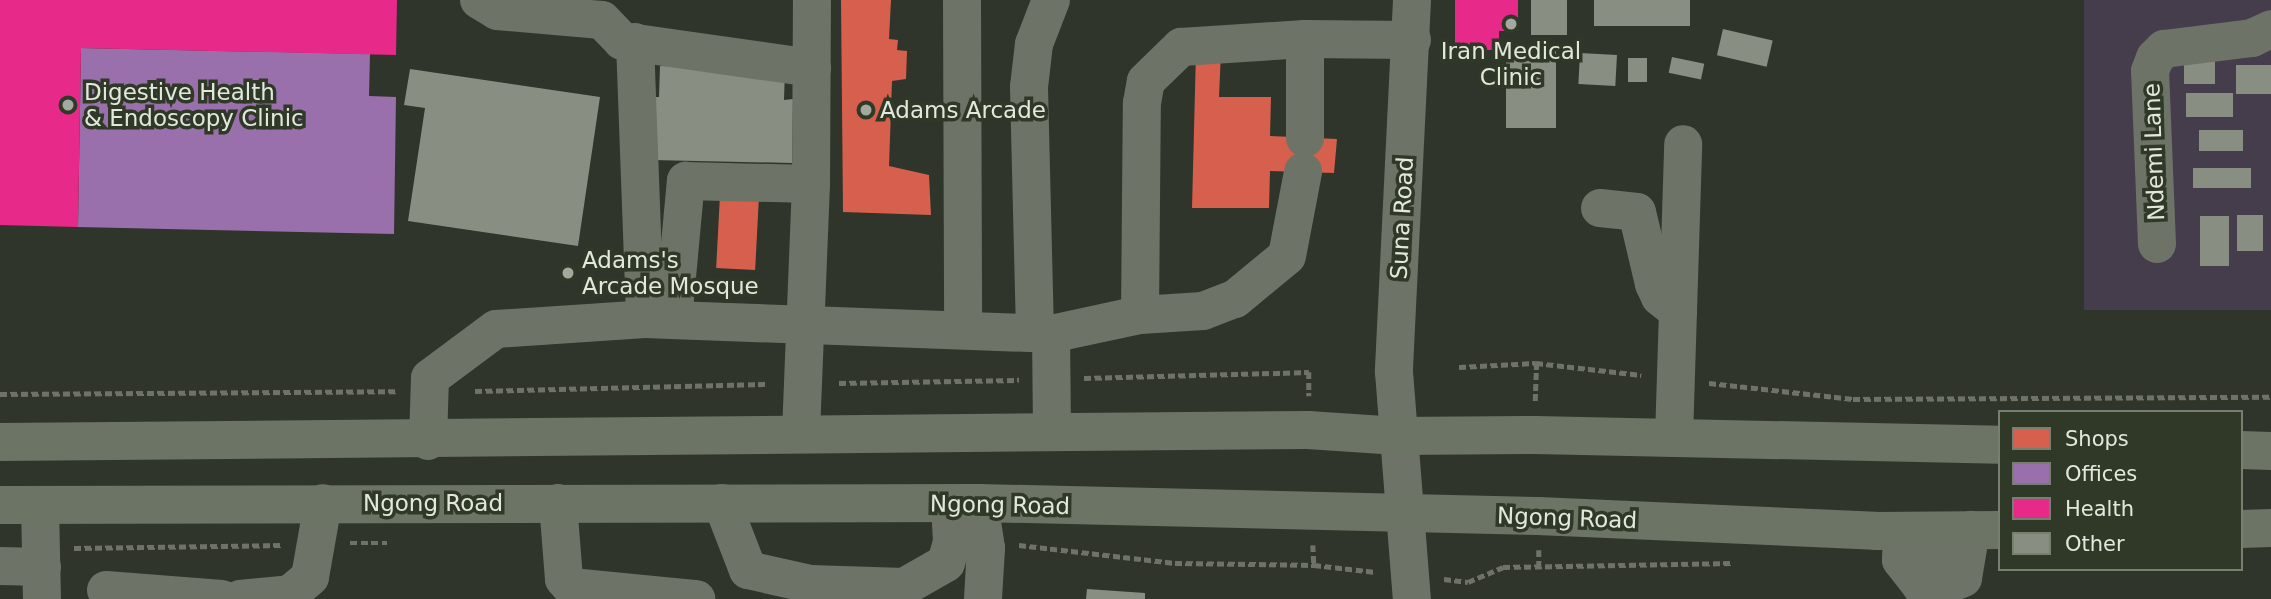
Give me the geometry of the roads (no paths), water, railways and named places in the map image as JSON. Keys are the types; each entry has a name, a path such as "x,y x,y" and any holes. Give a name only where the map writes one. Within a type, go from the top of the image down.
{"main road":[{"path":"0,442 428,441 1052,429 1308,430 1398,436 1674,438 1998,445"},
{"path":"2243,450 2271,451"},
{"name":"Ngong Road","path":"0,505 965,503 1403,512 1952,530"},
{"path":"2243,529 2271,528"}],"street":[{"path":"479,0 497,11 602,20 622,41 811,68"},
{"path":"801,433 811,184 812,0"},
{"path":"962,0 963,330"},
{"path":"1051,0 1034,44 1030,87 1043,333 1051,379 1052,429"},
{"name":"Suna Road","path":"1412,0 1394,372 1412,599"},
{"name":"Ndemi Lane","path":"2157,244 2150,71 2155,58 2165,49 2252,38 2271,29"},
{"path":"1140,315 1142,103 1146,81 1181,47 1305,39 1412,40"},
{"path":"428,441 430,378 496,329 659,319 1043,333 1140,315 1203,311 1235,299 1287,256 1304,155 1305,39"},
{"path":"635,42 659,319"},
{"path":"1674,438 1683,144"},
{"path":"659,319 686,181 811,184"},
{"path":"1600,208 1637,212 1654,284 1660,297 1678,311"},
{"path":"558,502 564,579 571,587 696,599"},
{"path":"240,599 290,594 310,577 323,503"},
{"path":"722,503 748,570 810,584 904,587 946,563 965,503"},
{"path":"965,503 986,548 983,599"},
{"path":"0,566 42,583 40,505"},
{"path":"1952,530 1963,578 1935,594 1921,586 1901,560 1952,530"},
{"path":"106,590 222,599"}],"place":[{"name":"Iran Medical Clinic","path":"1511,24"},
{"name":"Digestive Health & Endoscopy Clinic","path":"68,105"},
{"name":"Adams Arcade","path":"866,110"},
{"name":"Adams's Arcade Mosque","path":"568,273"}]}
